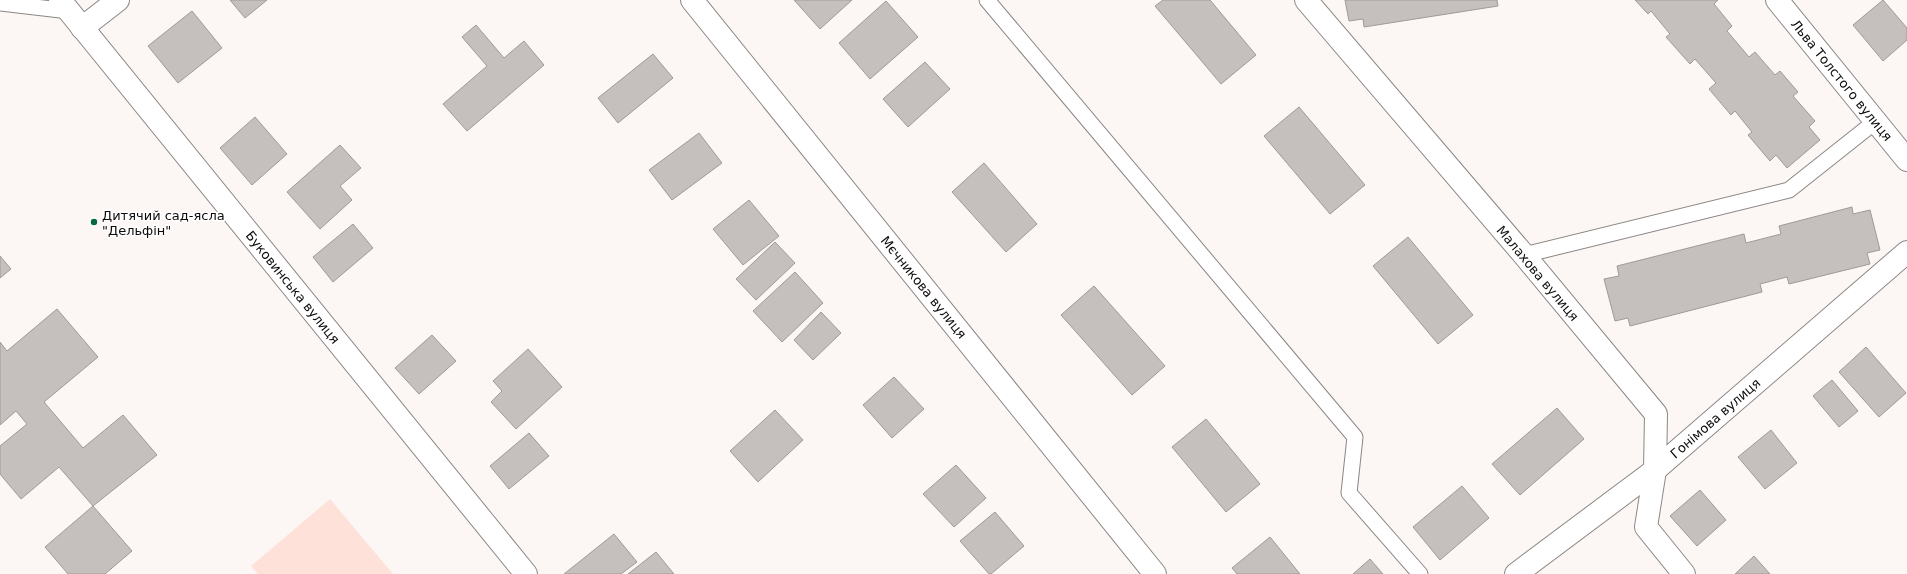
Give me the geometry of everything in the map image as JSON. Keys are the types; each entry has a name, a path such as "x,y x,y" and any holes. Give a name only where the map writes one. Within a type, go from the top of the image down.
{"street":[{"path":"82,28 118,0"},
{"name":"Мєчникова вулиця","path":"692,0 1155,574"},
{"name":"Малахова вулиця","path":"1306,0 1524,255 1656,414 1655,470 1646,527 1684,574"},
{"name":"Льва Толстого вулиця","path":"1777,0 1907,160"},
{"name":"Буковинська вулиця","path":"65,5 82,28 526,574"},
{"name":"Гонімова вулиця","path":"1516,574 1655,470 1907,252"}],"lane":[{"path":"987,0 1355,437 1350,493 1420,574"},
{"path":"0,3 65,5"},
{"path":"1524,255 1789,190 1876,121"}],"shaded area":[{"path":"330,499 393,574 258,574 251,566"}],"building":[{"path":"230,0 267,0 245,18"},
{"path":"794,0 852,0 820,29"},
{"path":"1163,0 1210,0 1256,55 1221,84 1155,6"},
{"path":"1345,0 1497,0 1498,6 1364,27 1363,19 1349,21"},
{"path":"1635,0 1718,0 1714,4 1732,26 1727,31 1749,57 1755,52 1775,75 1780,71 1798,92 1793,96 1815,121 1809,127 1820,140 1787,168 1776,155 1770,161 1748,135 1752,132 1735,111 1731,115 1709,89 1716,83 1695,59 1690,64 1666,37 1670,34 1651,11 1648,14"},
{"path":"1883,0 1907,28 1907,40 1883,61 1853,25"},
{"path":"886,1 918,37 870,79 839,43"},
{"path":"192,11 222,48 178,83 148,46"},
{"path":"476,25 504,58 524,41 544,65 467,131 443,104 487,66 462,37"},
{"path":"653,54 673,78 618,123 598,98"},
{"path":"925,62 950,89 908,127 883,99"},
{"path":"1299,107 1365,185 1330,214 1264,136"},
{"path":"255,117 287,154 252,185 220,148"},
{"path":"699,133 722,163 672,200 649,170"},
{"path":"340,145 361,168 340,186 352,200 320,229 287,192"},
{"path":"984,163 1037,224 1006,252 952,192"},
{"path":"749,200 779,236 743,265 713,229"},
{"path":"1852,207 1853,214 1870,210 1880,250 1867,253 1870,264 1789,284 1787,277 1760,284 1762,292 1630,326 1628,318 1615,321 1604,279 1619,276 1617,266 1744,234 1746,243 1781,234 1779,226"},
{"path":"353,224 373,248 333,282 313,257"},
{"path":"1408,237 1473,315 1438,344 1373,266"},
{"path":"775,242 795,263 756,300 736,279"},
{"path":"0,256 11,269 0,278"},
{"path":"795,272 823,303 782,342 753,311"},
{"path":"1094,286 1165,366 1132,395 1061,315"},
{"path":"57,309 98,357 44,402 83,448 123,415 157,455 93,506 59,467 21,499 0,474 0,446 27,424 16,411 0,425 0,342 7,351"},
{"path":"821,312 841,333 813,360 794,340"},
{"path":"432,335 456,361 419,394 395,368"},
{"path":"1866,347 1906,393 1879,417 1839,372"},
{"path":"528,349 562,387 516,429 491,402 502,391 493,381"},
{"path":"894,377 924,409 892,438 863,405"},
{"path":"1832,380 1858,411 1839,427 1813,396"},
{"path":"1557,408 1584,439 1520,495 1492,464"},
{"path":"775,410 803,440 758,482 730,451"},
{"path":"1206,419 1260,484 1226,512 1172,447"},
{"path":"1771,430 1797,463 1765,489 1738,457"},
{"path":"529,433 549,456 509,489 490,466"},
{"path":"956,465 986,498 954,527 923,494"},
{"path":"1462,486 1489,518 1440,560 1413,527"},
{"path":"1700,490 1726,520 1697,546 1670,516"},
{"path":"93,506 132,551 105,574 68,574 45,547"},
{"path":"995,512 1024,546 991,574 989,574 960,541"},
{"path":"614,534 637,562 621,574 564,574"},
{"path":"1270,537 1300,574 1237,574 1232,568"},
{"path":"656,552 674,574 628,574"},
{"path":"1754,556 1770,574 1735,574"},
{"path":"1370,559 1383,574 1353,574"}],"place":[{"name":"Дитячий сад-ясла \"Дельфін\"","path":"94,222"}]}
